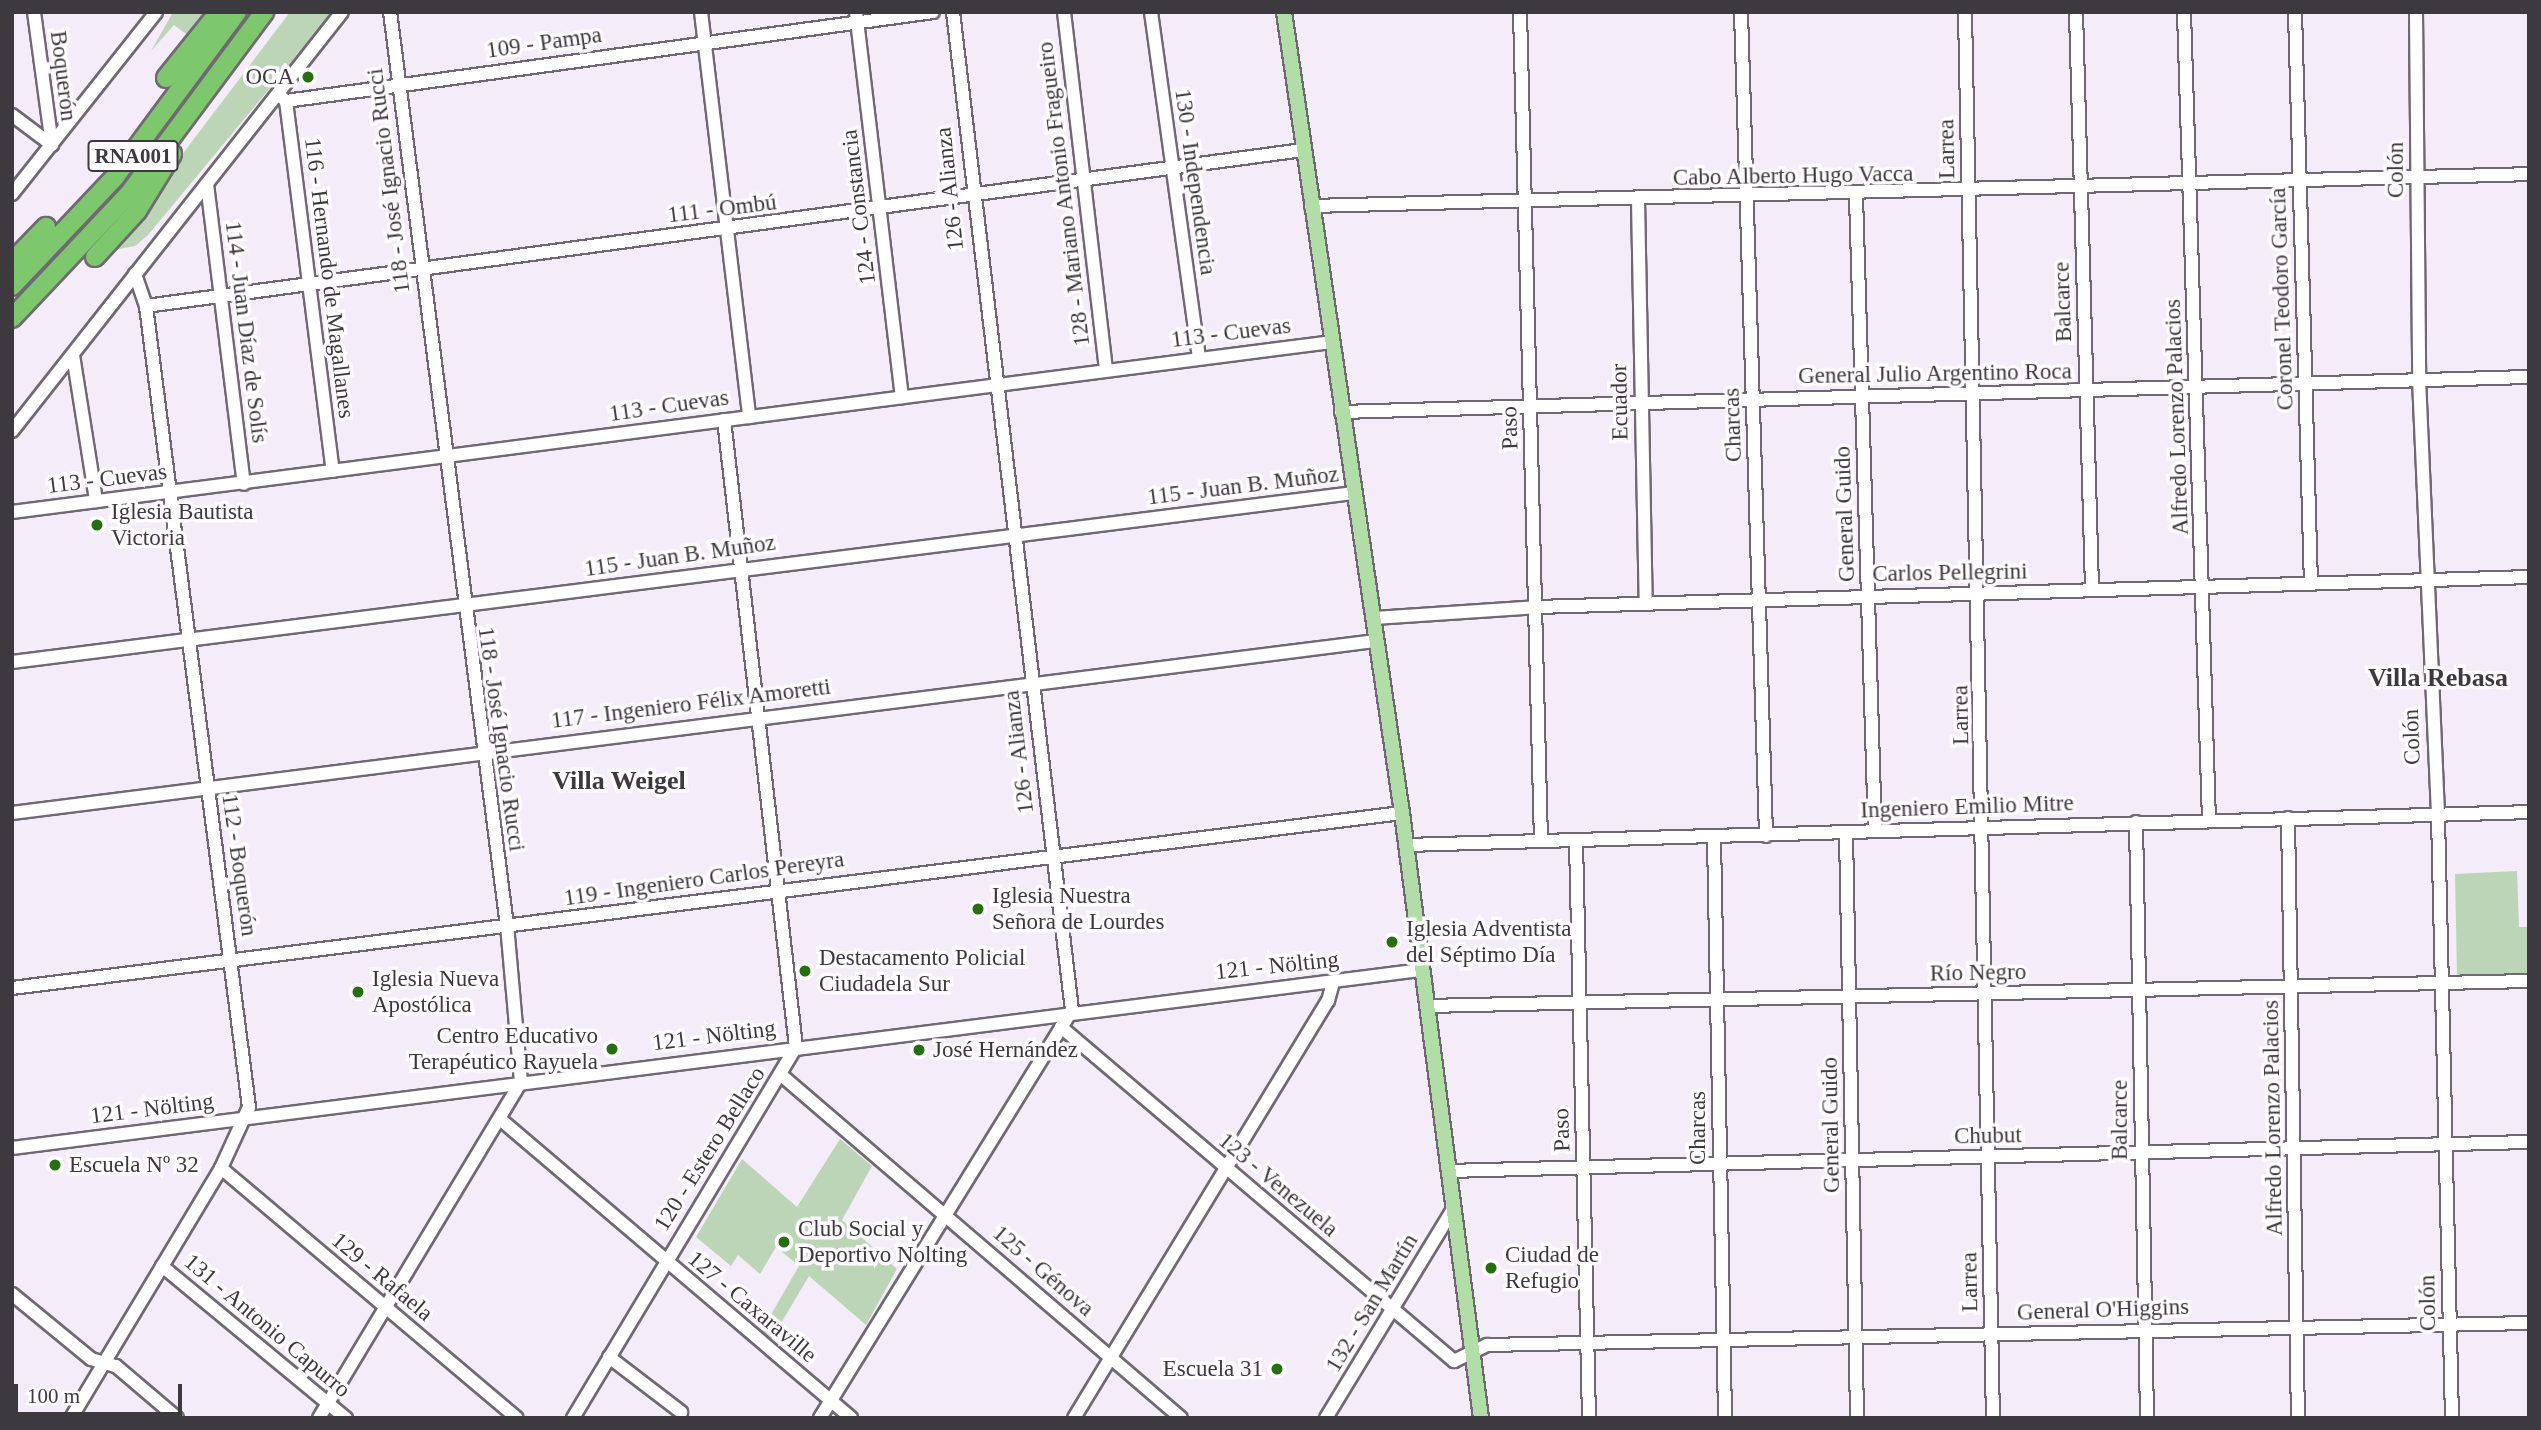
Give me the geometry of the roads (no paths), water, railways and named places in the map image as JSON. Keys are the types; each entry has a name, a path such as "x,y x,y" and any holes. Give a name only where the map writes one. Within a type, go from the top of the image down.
{"highway":[{"path":"166,78 219,12"},
{"name":"RNA001","path":"12,286 122,169 237,12"},
{"name":"RNA001","path":"12,318 129,194 264,12"},
{"path":"95,257 152,189 216,78"},
{"path":"12,262 46,227"}],"main road":[{"path":"1284,12 1402,813 1480,1418"}],"street":[{"name":"Boquerón","path":"34,12 52,145"},
{"path":"12,194 156,12"},
{"path":"12,431 207,184 281,98 342,12"},
{"name":"118 - José Ignacio Rucci","path":"390,12 480,753 507,926 520,1082"},
{"path":"701,12 748,416"},
{"name":"109 - Pampa","path":"281,98 398,85 705,43 856,18 933,12"},
{"name":"126 - Alianza","path":"953,12 971,196 1072,1010"},
{"name":"128 - Mariano Antonio Fragueiro","path":"1064,12 1107,370"},
{"name":"130 - Independencia","path":"1151,12 1199,358"},
{"name":"Paso","path":"1520,12 1541,841"},
{"name":"Charcas","path":"1741,12 1766,836"},
{"name":"Larrea","path":"1965,12 1985,826 1993,1418"},
{"name":"Balcarce","path":"2076,12 2092,590"},
{"name":"Alfredo Lorenzo Palacios","path":"2185,12 2209,820"},
{"name":"Coronel Teodoro García","path":"2295,12 2311,584"},
{"name":"Colón","path":"2416,12 2419,379 2438,816 2452,1418"},
{"name":"124 - Constancia","path":"856,18 902,397"},
{"name":"116 - Hernando de Magallanes","path":"281,98 333,471"},
{"path":"12,115 52,145"},
{"name":"111 - Ombú","path":"146,306 1083,183 1303,150"},
{"name":"Cabo Alberto Hugo Vacca","path":"1311,206 1856,196 2529,174"},
{"name":"114 - Juan Díaz de Solís","path":"207,184 244,484"},
{"name":"General Guido","path":"1856,196 1875,831"},
{"name":"Ecuador","path":"1638,200 1646,603"},
{"name":"112 - Boquerón","path":"135,274 146,306 249,1118"},
{"name":"113 - Cuevas","path":"12,512 1331,342"},
{"path":"73,355 96,501"},
{"name":"General Julio Argentino Roca","path":"1341,412 1531,404 1975,392 2087,392 2197,386 2529,377"},
{"path":"724,419 739,569 780,890 796,1047"},
{"name":"115 - Juan B. Muñoz","path":"12,662 1354,493"},
{"name":"Carlos Pellegrini","path":"1373,618 1646,603 2529,577"},
{"name":"117 - Ingeniero Félix Amoretti","path":"12,813 758,716 1376,641"},
{"name":"Ingeniero Emilio Mitre","path":"1406,845 2529,812"},
{"name":"119 - Ingeniero Carlos Pereyra","path":"12,988 1402,813"},
{"name":"Alfredo Lorenzo Palacios","path":"2288,818 2298,1418"},
{"name":"Balcarce","path":"2136,822 2147,1418"},
{"name":"General Guido","path":"1846,832 1857,1418"},
{"name":"Charcas","path":"1714,838 1718,1160 1725,1418"},
{"name":"Paso","path":"1576,841 1588,1418"},
{"name":"121 - Nölting","path":"12,1148 1072,1010 1422,970"},
{"name":"Río Negro","path":"1427,1006 2529,981"},
{"path":"1074,1418 1328,1001 1333,982"},
{"path":"820,1418 944,1213 1072,1010"},
{"name":"123 - Venezuela","path":"1061,1027 1454,1362 1471,1353"},
{"name":"120 - Estero Bellaco","path":"573,1418 796,1047"},
{"name":"125 - Génova","path":"780,1074 1181,1418"},
{"path":"319,1418 520,1082"},
{"path":"71,1418 249,1118"},
{"name":"127 - Caxaraville","path":"500,1119 850,1418"},
{"name":"Chubut","path":"1448,1171 1718,1160 1988,1157 2529,1142"},
{"name":"129 - Rafaela","path":"221,1168 517,1418"},
{"name":"132 - San Martín","path":"1326,1418 1453,1209"},
{"name":"131 - Antonio Capurro","path":"162,1266 346,1418"},
{"path":"12,1294 90,1359 104,1362 177,1418"},
{"name":"General O'Higgins","path":"1471,1353 1487,1345 2145,1331 2297,1325 2529,1323"},
{"path":"609,1357 681,1412"}],"place":[{"name":"OCA","path":"308,77"},
{"name":"Iglesia Bautista Victoria","path":"97,525"},
{"name":"Iglesia Nuestra Señora de Lourdes","path":"978,909"},
{"name":"Iglesia Adventista del Séptimo Día","path":"1392,942"},
{"name":"Destacamento Policial Ciudadela Sur","path":"805,971"},
{"name":"Iglesia Nueva Apostólica","path":"358,992"},
{"name":"Centro Educativo Terapéutico Rayuela","path":"612,1049"},
{"name":"José Hernández","path":"919,1050"},
{"name":"Escuela Nº 32","path":"55,1165"},
{"name":"Club Social y Deportivo Nolting","path":"784,1242"},
{"name":"Ciudad de Refugio","path":"1491,1268"},
{"name":"Escuela 31","path":"1277,1369"}],"district":[{"name":"Villa Rebasa","path":"2438,678"},
{"name":"Villa Weigel","path":"619,781"}]}
